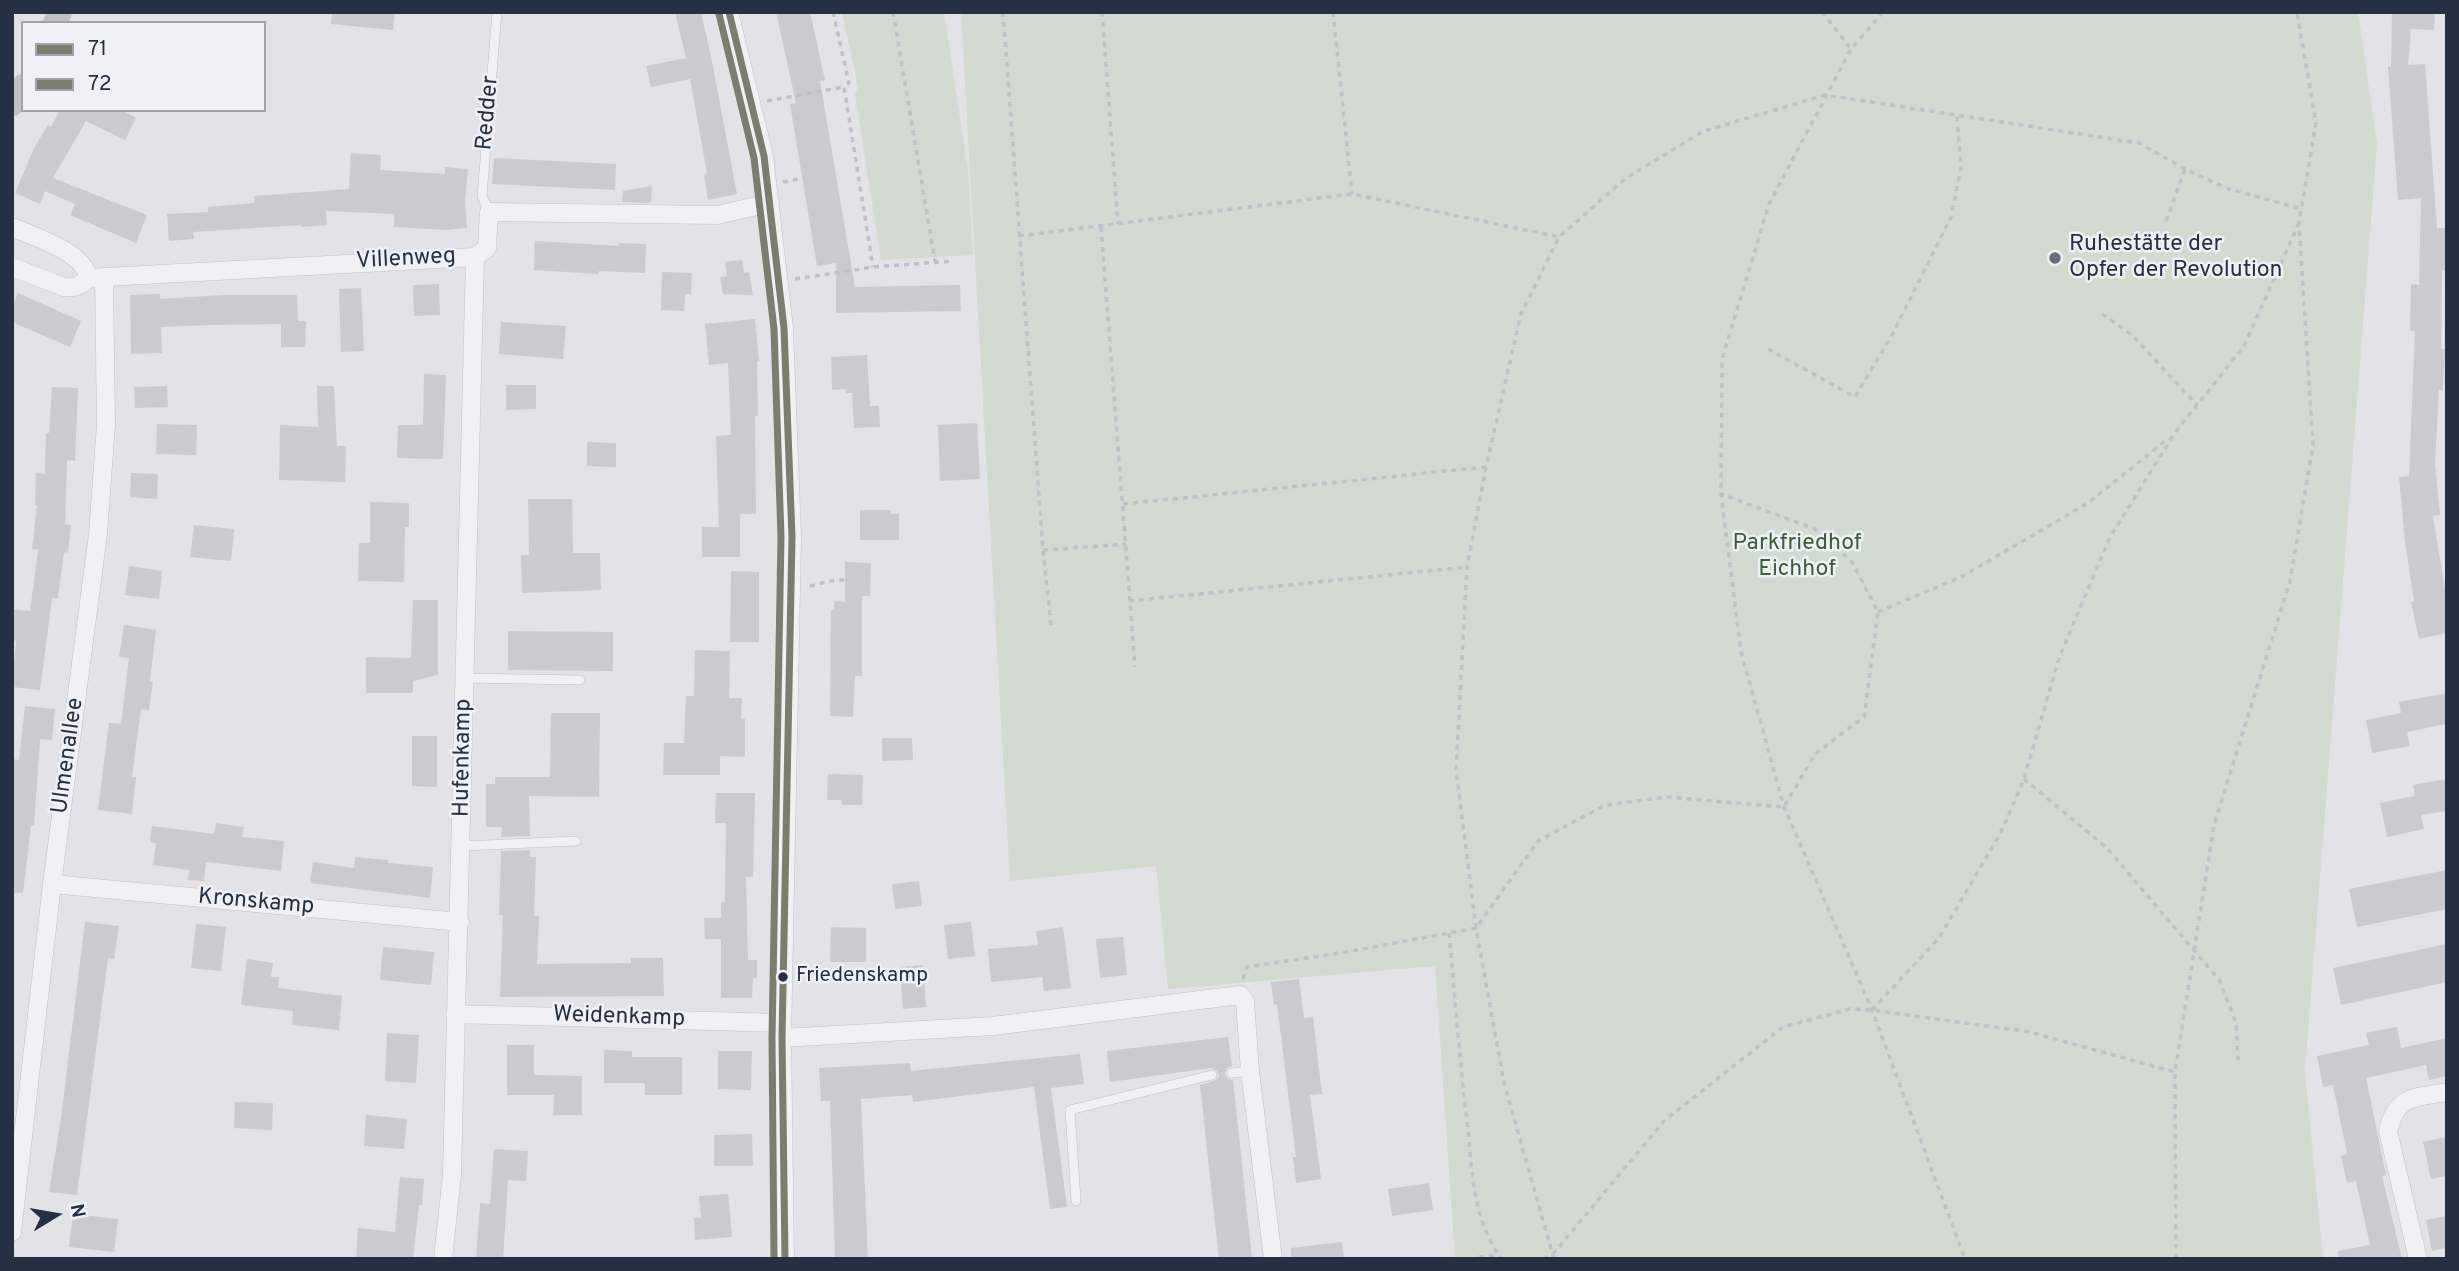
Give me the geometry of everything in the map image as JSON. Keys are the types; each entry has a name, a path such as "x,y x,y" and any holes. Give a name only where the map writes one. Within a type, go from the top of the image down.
{"street":[{"path":"729,12 764,156 783,328 792,537 782,1030 785,1259"},
{"path":"489,212 717,215 770,203"},
{"name":"Villenweg","path":"12,267 64,287 80,285 96,278 186,271 475,257 487,248 489,212"},
{"path":"12,227 73,255 96,278"},
{"name":"Hufenkamp","path":"443,1259 452,1174 475,257"},
{"name":"Ulmenallee","path":"12,1232 52,884 98,534 106,424 96,278"},
{"name":"Kronskamp","path":"52,884 460,922"},
{"path":"782,1030 993,1026 1240,995 1245,1001 1241,1072 1273,1259"},
{"name":"Weidenkamp","path":"455,1014 782,1030"},
{"path":"2417,1259 2388,1131 2392,1112 2406,1100 2447,1092"}],"lane":[{"name":"Redder","path":"489,212 481,197 498,12"},
{"path":"465,678 580,680"},
{"path":"462,846 576,841"},
{"path":"1076,1201 1070,1110 1212,1075"}],"path":[{"path":"751,104 844,87 849,83 833,12"},
{"path":"893,12 935,261"},
{"path":"1003,12 1051,625"},
{"path":"1102,12 1118,225"},
{"path":"1333,12 1352,194"},
{"path":"1822,12 1851,49"},
{"path":"1883,12 1851,49 1769,204 1722,359 1721,494 1741,652 1784,807 1872,1010 1965,1259"},
{"path":"1872,1010 1939,938 2001,832 2024,779 2059,658 2109,539 2174,434 2244,346 2299,223 2316,123 2297,12"},
{"path":"844,87 873,267"},
{"path":"1554,1257 1504,1083 1476,928 1456,769 1467,567 1486,467 1521,314 1559,237 1626,178 1704,131 1825,95 2139,143 2185,169 2229,189 2302,209"},
{"path":"1768,349 1855,397 1891,337 1951,217 1961,168 1958,116"},
{"path":"2166,221 2185,169"},
{"path":"1020,236 1352,194 1559,237"},
{"path":"2176,1259 2175,1072 2214,825 2290,582 2313,445 2299,223"},
{"path":"1101,227 1135,667"},
{"path":"2133,233 2140,235"},
{"path":"779,281 873,267 954,261"},
{"path":"2102,314 2132,335 2197,405"},
{"path":"1878,612 1961,577 2088,503 2174,434"},
{"path":"1123,504 1486,467"},
{"path":"1721,494 1815,529 1852,562 1878,612 1864,717 1815,754 1784,807"},
{"path":"1044,550 1126,544"},
{"path":"1129,601 1467,567"},
{"path":"814,586 845,580"},
{"path":"2024,779 2107,848 2220,981 2236,1023 2238,1060"},
{"path":"1240,995 1247,967 1476,928 1538,841 1605,805 1667,797 1784,807"},
{"path":"1449,933 1459,1051 1475,1184 1482,1224 1501,1257"},
{"path":"1544,1259 1554,1257 1664,1121 1783,1027 1850,1009 1872,1010 2030,1032 2175,1072"},
{"path":"1479,1257 1501,1257"}],"green space":[{"path":"842,12 944,12 968,171 973,255 881,260 855,94 858,87"},
{"name":"Parkfriedhof Eichhof","path":"961,12 2358,12 2377,144 2305,1071 2323,1259 1455,1259 1435,966 1168,989 1156,866 1010,881"}],"building":[{"path":"332,12 395,12 393,30 331,24"},
{"path":"675,12 701,12 737,194 708,200 704,174 707,173 690,79 651,87 646,66 686,58"},
{"path":"776,12 810,12 825,80 820,81 855,287 960,285 961,311 836,313 836,263 817,266 790,104 796,103"},
{"path":"2392,12 2435,12 2434,30 2411,29 2408,65 2425,64 2437,228 2447,228 2446,270 2442,270 2441,349 2445,349 2443,390 2439,390 2435,463 2440,515 2433,516 2447,601 2447,633 2419,639 2411,602 2414,601 2399,477 2409,476 2415,331 2410,330 2411,284 2419,285 2421,198 2398,200 2388,67 2391,67"},
{"path":"59,112 126,112 136,118 125,140 86,121 53,178 147,215 136,243 70,215 75,204 45,191 40,204 15,193 34,148 48,125 51,127"},
{"path":"351,153 381,155 380,170 445,174 445,167 468,169 465,202 467,228 445,230 394,227 394,214 326,211 327,225 193,232 194,239 169,241 167,214 208,212 208,207 254,203 254,196 349,189"},
{"path":"494,158 616,164 615,190 492,184"},
{"path":"652,186 651,203 622,202 623,191"},
{"path":"535,241 619,246 619,243 646,244 645,273 599,271 599,274 534,270"},
{"path":"742,260 744,273 749,272 753,295 723,294 720,277 727,276 725,262"},
{"path":"662,272 692,273 691,294 685,294 684,311 661,310"},
{"path":"439,284 440,315 414,316 413,285"},
{"path":"361,288 364,351 341,352 339,289"},
{"path":"18,293 81,321 70,347 12,322 12,307"},
{"path":"160,294 160,299 223,295 297,295 298,321 306,321 305,347 281,347 281,324 161,327 162,353 131,354 130,295"},
{"path":"755,319 759,361 758,416 755,416 756,514 740,514 740,557 702,557 702,527 719,527 716,436 731,435 728,363 709,365 705,324"},
{"path":"501,322 566,326 563,359 499,354"},
{"path":"867,355 870,406 879,406 880,427 854,428 852,393 846,393 845,389 832,390 831,357"},
{"path":"424,374 446,375 443,459 397,458 398,425 423,425"},
{"path":"506,385 536,385 536,409 506,410"},
{"path":"167,386 168,407 135,408 134,387"},
{"path":"317,386 334,386 337,446 346,446 345,482 279,480 280,425 318,427"},
{"path":"52,387 78,388 75,461 67,460 65,524 71,525 68,553 64,552 58,598 52,598 40,690 12,687 16,641 12,640 12,609 30,611 38,550 32,549 37,505 36,473 45,474 46,433 49,433"},
{"path":"977,423 980,479 940,481 938,425"},
{"path":"157,424 197,425 196,455 156,454"},
{"path":"587,442 616,443 616,467 587,466"},
{"path":"131,473 158,474 157,499 130,497"},
{"path":"528,499 572,499 573,553 600,553 601,590 522,593 521,555 529,555"},
{"path":"370,502 409,503 409,527 405,527 404,582 358,581 359,543 370,543"},
{"path":"860,510 891,510 891,514 899,514 899,540 860,540"},
{"path":"194,525 234,529 231,561 190,557"},
{"path":"845,562 871,563 870,596 862,596 862,676 855,676 853,717 830,716 831,610 834,610 834,601 845,602"},
{"path":"129,566 162,571 159,599 125,595"},
{"path":"731,571 759,572 759,642 730,642"},
{"path":"413,600 438,600 438,675 413,681 413,693 366,693 366,657 411,658"},
{"path":"124,625 156,630 149,710 141,709 132,777 136,777 132,814 98,810 109,723 121,724 129,658 119,657"},
{"path":"508,631 613,632 613,671 508,670"},
{"path":"695,650 730,651 729,698 742,698 745,757 720,756 720,775 663,775 664,743 684,743 686,696 694,696"},
{"path":"2447,693 2447,724 2407,732 2410,746 2372,753 2366,720 2401,713 2399,702"},
{"path":"25,706 55,709 52,740 40,739 34,826 31,826 23,893 12,893 12,759 19,760"},
{"path":"551,713 600,713 599,797 529,796 530,836 501,837 502,827 486,827 486,784 495,784 495,777 550,777"},
{"path":"412,736 437,736 437,787 412,786"},
{"path":"882,738 912,738 913,760 882,761"},
{"path":"828,774 863,775 862,805 842,805 842,800 827,800"},
{"path":"2447,779 2447,811 2421,815 2424,829 2387,837 2380,803 2415,796 2413,785"},
{"path":"716,793 755,793 753,877 746,877 748,960 757,960 757,978 753,978 752,998 721,998 721,939 705,939 704,918 721,918 721,902 725,902 726,823 715,823"},
{"path":"216,823 244,827 242,837 284,841 281,871 206,862 204,881 188,880 189,870 153,865 156,843 150,842 152,826 214,834"},
{"path":"530,850 530,857 536,857 534,916 539,916 537,964 631,963 631,958 663,958 664,996 500,997 503,915 499,915 501,851"},
{"path":"355,857 433,867 430,898 310,883 313,862 354,868"},
{"path":"2447,870 2447,909 2357,927 2349,889"},
{"path":"919,881 922,906 895,909 892,884"},
{"path":"85,922 119,926 114,959 108,958 77,1195 49,1192 61,1118"},
{"path":"971,922 975,956 948,959 944,925"},
{"path":"196,924 226,927 221,971 191,968"},
{"path":"831,927 866,928 866,962 830,962"},
{"path":"1063,927 1071,988 1044,991 1042,977 991,982 988,949 1038,945 1036,931"},
{"path":"1123,937 1127,975 1100,978 1096,939"},
{"path":"2447,944 2447,982 2341,1005 2333,968"},
{"path":"383,947 434,952 431,985 380,980"},
{"path":"247,959 273,963 271,977 279,977 278,988 342,996 339,1030 292,1025 293,1011 241,1005"},
{"path":"923,965 926,1007 903,1009 900,967"},
{"path":"1299,979 1304,1018 1313,1017 1322,1094 1310,1095 1321,1179 1296,1183 1293,1157 1296,1157 1277,1004 1274,1005 1271,982"},
{"path":"2397,1027 2401,1048 2447,1038 2447,1076 2429,1080 2426,1065 2366,1078 2386,1175 2382,1176 2402,1259 2339,1259 2338,1251 2370,1245 2356,1181 2347,1183 2341,1156 2347,1154 2333,1085 2323,1087 2317,1056 2369,1045 2366,1033"},
{"path":"387,1033 419,1035 416,1083 385,1081"},
{"path":"1228,1037 1232,1066 1227,1068 1225,1073 1227,1078 1233,1080 1252,1259 1219,1259 1200,1085 1216,1080 1219,1076 1217,1071 1211,1068 1110,1082 1107,1051"},
{"path":"507,1045 534,1045 534,1075 582,1076 582,1115 553,1115 554,1095 507,1095"},
{"path":"604,1050 632,1051 632,1057 682,1057 682,1095 645,1095 645,1083 604,1083"},
{"path":"718,1051 752,1051 751,1090 718,1089"},
{"path":"1080,1054 1084,1084 1051,1088 1067,1207 1050,1209 1034,1087 913,1102 912,1095 861,1099 868,1259 835,1259 830,1101 821,1101 819,1068 910,1063 911,1071"},
{"path":"235,1102 273,1103 272,1130 234,1128"},
{"path":"366,1115 407,1119 404,1149 364,1146"},
{"path":"752,1134 753,1166 714,1166 714,1135"},
{"path":"2447,1137 2447,1176 2431,1179 2423,1142"},
{"path":"494,1149 528,1151 526,1181 508,1180 503,1259 476,1259 480,1203 490,1204"},
{"path":"400,1177 424,1179 413,1259 356,1259 358,1228 395,1232"},
{"path":"1429,1183 1433,1210 1392,1216 1388,1189"},
{"path":"728,1194 732,1237 695,1240 694,1218 701,1218 699,1196"},
{"path":"73,1214 118,1219 114,1252 69,1247"},
{"path":"2447,1216 2447,1248 2432,1251 2426,1220"},
{"path":"1342,1242 1344,1259 1291,1259 1291,1248"}],"transit line":[{"name":"71","path":"729,12 764,156 784,328 792,537 782,1038 785,1259"},
{"name":"72","path":"719,14 754,158 774,329 781,537 772,1038 774,1259"}],"place":[{"name":"Ruhestätte der Opfer der Revolution","path":"2055,258"},
{"name":"Friedenskamp","path":"783,977"}]}
